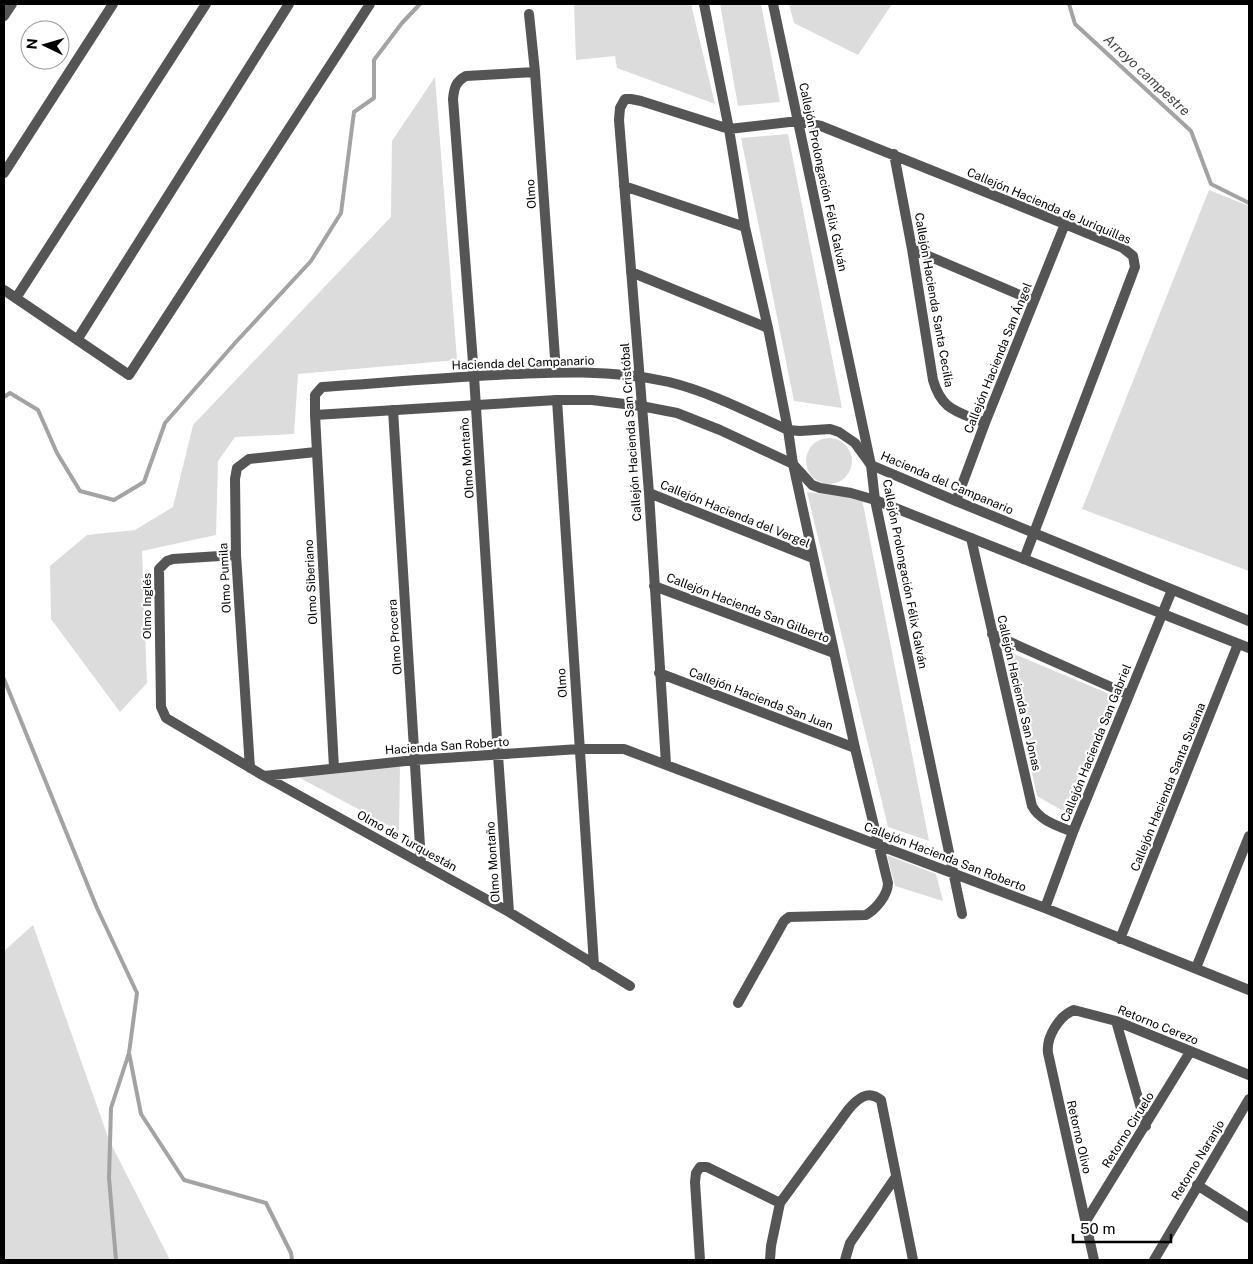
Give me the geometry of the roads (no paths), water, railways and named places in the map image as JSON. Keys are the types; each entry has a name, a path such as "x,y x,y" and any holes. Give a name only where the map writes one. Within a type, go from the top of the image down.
{"street":[{"path":"4,16 12,4"},
{"path":"4,173 113,4"},
{"path":"16,298 206,4"},
{"path":"77,340 289,4"},
{"path":"4,290 129,375 370,4"},
{"path":"704,4 729,129 745,226 768,328 793,464 855,748 888,883 888,890 873,911 866,915 789,917 784,921 738,1003"},
{"name":"Callejón Prolongación Félix Galván","path":"773,4 871,465 876,500 962,914"},
{"name":"Olmo","path":"529,14 535,72 556,372"},
{"name":"Olmo Montaño","path":"509,912 474,376 454,128 454,91 458,81 466,76 535,72"},
{"name":"Callejón Hacienda San Cristóbal","path":"666,764 640,376 619,114 622,102 625,99 641,101 729,129"},
{"name":"Callejón Hacienda de Juriquillas","path":"729,129 798,121 821,126 1123,248 1133,256 1135,266 1024,559"},
{"name":"Callejón Hacienda Santa Cecilia","path":"894,154 937,394 948,408 984,423"},
{"path":"624,186 745,226"},
{"name":"Callejón Hacienda San Ángel","path":"956,502 984,423 1065,224"},
{"path":"912,249 1034,301"},
{"path":"631,272 768,328"},
{"name":"Hacienda del Campanario","path":"315,394 322,387 556,372 597,372 640,376 680,385 788,430 830,429 839,432 855,442 871,465 956,502 1249,621"},
{"name":"Olmo Siberiano","path":"315,394 316,452 334,768"},
{"path":"315,415 557,400 592,400 642,406 688,417 793,464 812,484 820,488 851,493 876,500 1249,648"},
{"name":"Olmo","path":"557,400 594,965"},
{"name":"Olmo Procera","path":"393,410 421,862"},
{"name":"Olmo Pumila","path":"250,768 236,555 235,479 237,468 249,459 316,452"},
{"name":"Callejón Hacienda del Vergel","path":"648,493 813,558"},
{"name":"Callejón Hacienda San Jonas","path":"971,538 1032,806 1035,812 1046,820 1073,832"},
{"name":"Olmo Inglés","path":"170,721 163,713 161,707 159,569 172,559 236,555"},
{"name":"Callejón Hacienda San Gilberto","path":"654,586 834,653"},
{"name":"Callejón Hacienda San Gabriel","path":"1045,908 1073,832 1172,590"},
{"path":"992,634 1129,695"},
{"name":"Callejón Hacienda Santa Susana","path":"1120,939 1238,644"},
{"name":"Callejón Hacienda San Juan","path":"659,673 855,748"},
{"name":"Olmo de Turquestán","path":"170,721 264,776 509,912 630,986"},
{"name":"Hacienda San Roberto","path":"264,776 415,760 579,749 611,748 631,751"},
{"name":"Callejón Hacienda San Roberto","path":"631,751 1045,908 1249,990"},
{"path":"1196,968 1249,836"},
{"name":"Retorno Cerezo","path":"1059,1022 1069,1012 1074,1010 1116,1021 1249,1075"},
{"path":"1116,1021 1146,1126"},
{"name":"Retorno Olivo","path":"1059,1022 1048,1041 1048,1053 1094,1260"},
{"name":"Retorno Ciruelo","path":"1086,1221 1190,1052"},
{"path":"770,1260 780,1203 848,1110 856,1101 868,1095 876,1096 881,1100 895,1178 913,1260"},
{"name":"Retorno Naranjo","path":"1154,1260 1249,1099"},
{"path":"700,1260 695,1182 696,1174 700,1167 707,1167 780,1203"},
{"path":"845,1260 850,1243 895,1178"},
{"path":"1197,1185 1249,1218"}],"waterway":[{"path":"4,397 10,393 38,410 57,453 80,491 114,500 144,482 165,423 235,343 311,261 341,213 354,112 374,98 374,60 402,23 420,4"},
{"name":"Arroyo campestre","path":"1069,4 1075,24 1191,131 1211,184 1249,203"},
{"path":"4,679 97,908 137,993 129,1053 141,1114 184,1180 266,1203 291,1253 292,1260"},
{"path":"116,1260 109,1178 111,1108 129,1053"}]}
